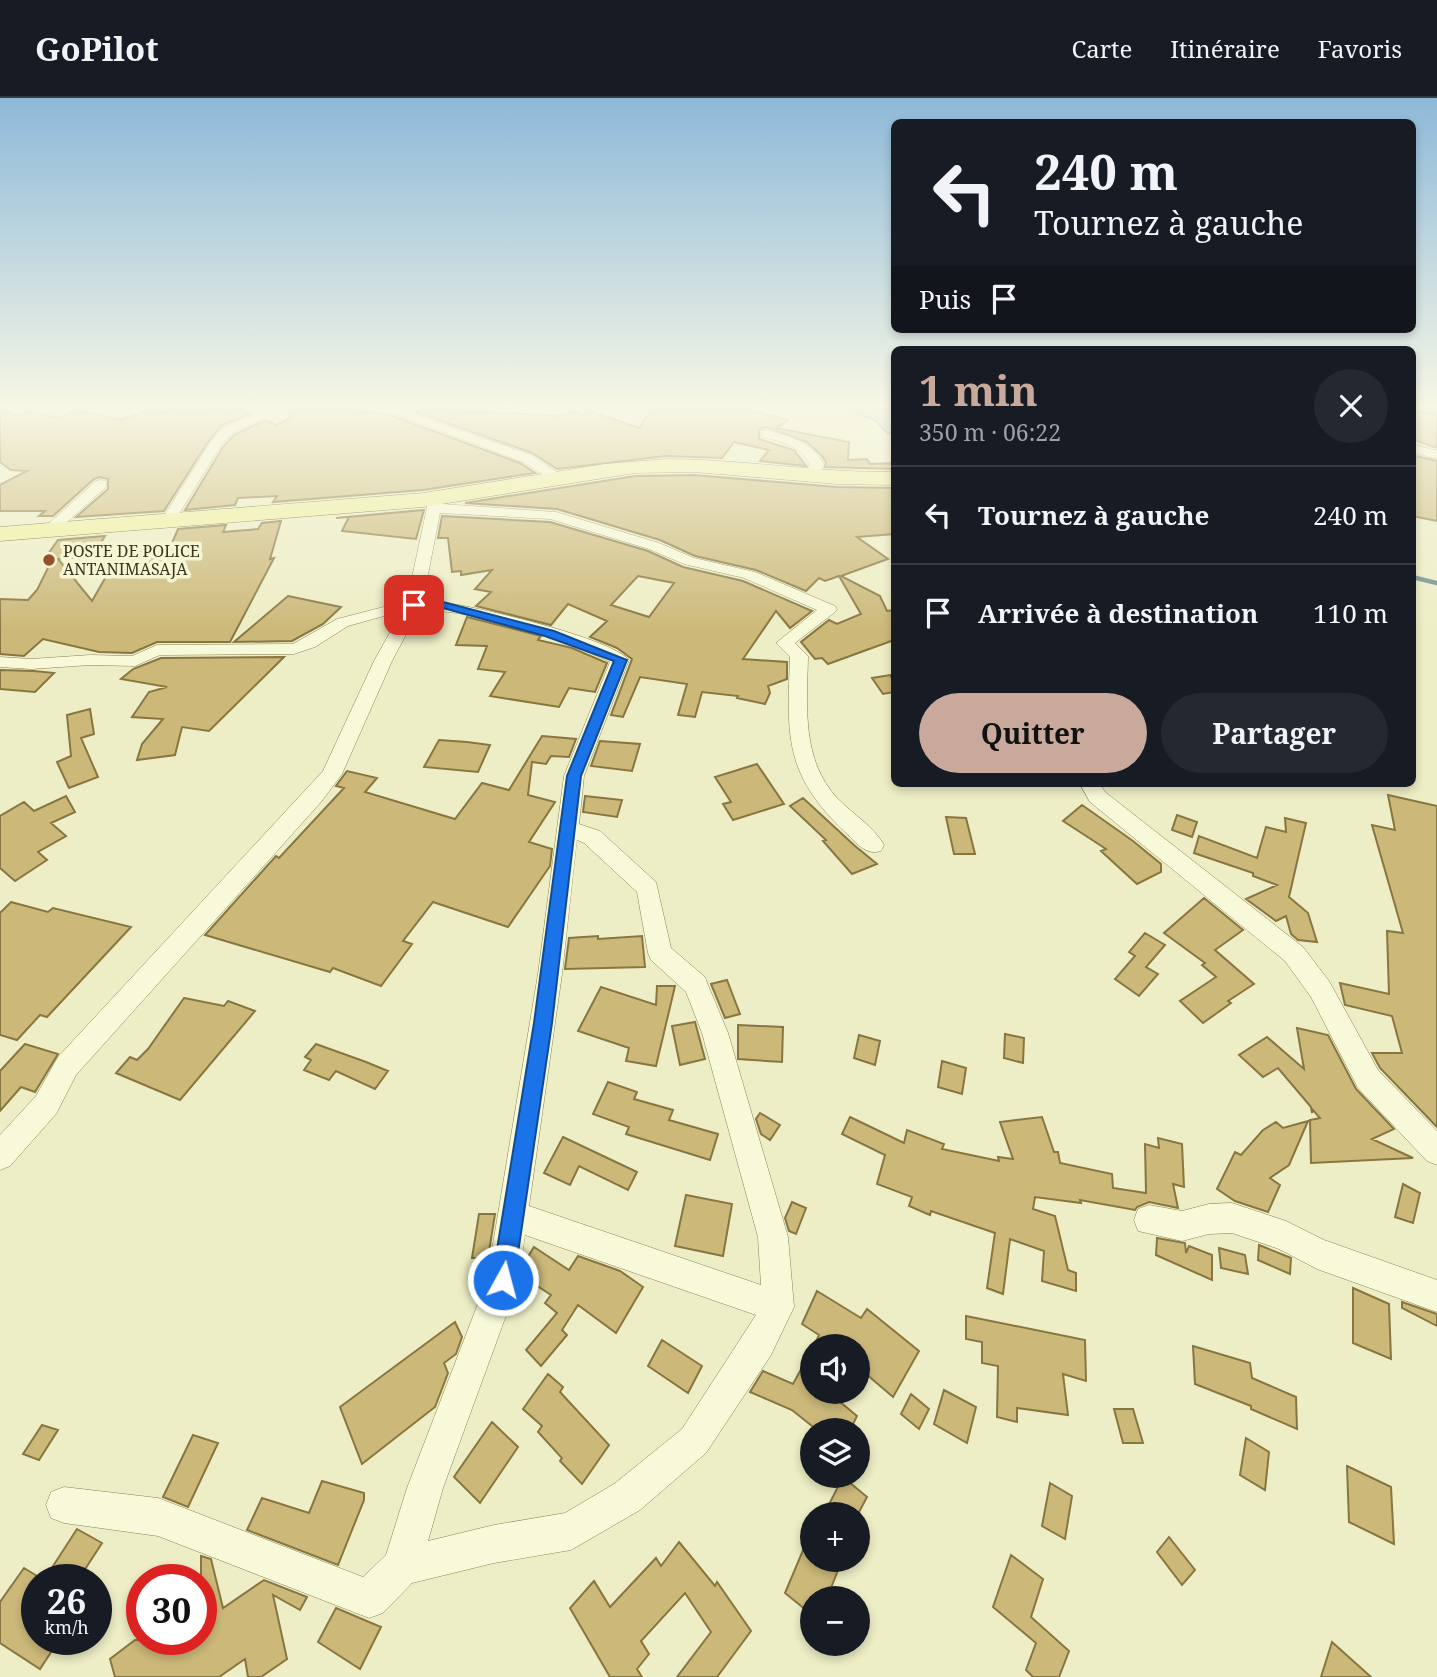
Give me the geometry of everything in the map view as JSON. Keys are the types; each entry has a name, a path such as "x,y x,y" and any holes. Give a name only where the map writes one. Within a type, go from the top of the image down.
{"main road":[{"path":"0,534 169,519 435,503 533,483"}],"street":[{"path":"169,519 191,483"},
{"path":"51,529 101,484"},
{"path":"0,1156 46,1105 66,1066 332,774 383,661 414,605 435,503 551,515 654,546 690,561 748,575 829,609 785,643 799,656 798,732 802,756 817,787 873,845"},
{"path":"0,662 32,664 90,660 135,661 157,650 294,649 306,647 338,624 414,605 443,605 550,633 620,660 574,776 526,1146 512,1215 503,1280 425,1488 402,1566 369,1599 158,1517 64,1505"},
{"path":"1092,787 1097,797 1294,954 1320,989 1368,1079 1437,1151"},
{"path":"402,1566 571,1531 627,1497 694,1441 759,1343 778,1307 773,1237 715,1034 696,985 660,953 648,888 592,837 568,830"},
{"path":"512,1215 778,1307"},
{"path":"1149,1220 1182,1226 1209,1219 1232,1218 1286,1236 1317,1253 1437,1296"}],"building":[{"path":"4,483 90,483 53,516 39,516 45,511 0,511 0,485"},
{"path":"108,483 182,483 164,511 76,517 108,489"},
{"path":"201,483 471,483 423,490 273,502 277,496 238,498 235,505 185,510"},
{"path":"593,483 786,483 891,488 891,534 857,537 888,559 841,576 880,596 887,611 891,610 891,641 828,664 822,658 815,659 801,642 829,620 837,624 861,614 839,576 825,581 819,578 806,591 756,570 695,556 660,540 557,509 465,503"},
{"path":"1416,483 1437,483 1437,521 1416,517"},
{"path":"424,510 416,539 342,531 349,517 336,518"},
{"path":"442,516 550,522 648,551 683,567 743,581 812,611 790,628 776,611 743,659 787,662 787,679 768,686 770,693 765,704 737,698 738,696 702,692 695,717 678,715 687,684 640,677 623,717 611,715 632,659 617,648 590,637 607,621 568,604 551,625 476,606 491,592 475,589 492,570 461,575 461,571 452,572 448,538 438,538","holes":["638,576 674,583 649,617 611,605"]},
{"path":"281,521 270,559 274,558 230,642 157,642 132,653 99,652 43,639 24,656 0,654 0,599 28,600 37,590 52,560 43,561 58,540 105,536 93,556 58,559 92,601 119,554 169,550 178,529 226,525 223,532 258,529 262,523"},
{"path":"288,596 341,607 323,624 292,641 234,642"},
{"path":"467,617 541,636 538,640 572,648 607,663 595,692 569,688 559,707 490,696 505,672 478,669 487,646 456,645"},
{"path":"284,657 209,731 182,727 175,755 137,760 142,744 163,719 132,717 149,692 167,687 121,679 133,669 161,658"},
{"path":"0,670 54,673 35,692 0,689"},
{"path":"890,675 891,693 883,694 872,678"},
{"path":"90,709 94,734 81,738 98,777 69,788 57,762 71,756 67,715"},
{"path":"542,736 576,739 569,757 551,756 546,764 532,762 528,795 555,802 529,842 552,849 550,866 508,927 433,902 403,941 412,944 381,986 333,968 330,972 205,935 276,856 279,858 344,788 336,786 347,771 377,778 365,792 455,819 482,783 509,790"},
{"path":"439,740 490,745 478,772 424,767"},
{"path":"600,741 640,744 632,771 591,766"},
{"path":"757,764 784,804 733,820 723,804 731,802 715,777"},
{"path":"1388,795 1437,806 1437,1127 1380,1068 1372,1053 1402,1053 1392,1016 1345,1005 1340,983 1389,994 1387,931 1403,933 1372,825 1395,830"},
{"path":"66,796 75,812 51,823 66,836 38,852 47,860 15,881 0,868 0,816 24,802 34,811"},
{"path":"585,796 622,800 617,817 583,812"},
{"path":"803,798 877,864 852,874 823,841 826,840 790,806"},
{"path":"1082,805 1161,864 1161,872 1137,884 1101,851 1106,849 1063,821"},
{"path":"1177,815 1197,822 1192,837 1172,830"},
{"path":"946,817 966,818 975,854 954,854"},
{"path":"1285,818 1306,823 1289,897 1308,913 1317,942 1298,940 1291,934 1286,916 1276,921 1246,899 1277,885 1253,876 1253,873 1194,853 1199,836 1257,858 1266,827 1286,832"},
{"path":"1204,898 1243,930 1215,950 1254,984 1228,1001 1231,1003 1203,1023 1180,1001 1216,977 1202,965 1205,963 1164,933"},
{"path":"11,902 48,912 53,908 131,927 47,1017 40,1015 17,1040 0,1035 0,913"},
{"path":"1145,933 1165,945 1146,967 1158,974 1139,996 1115,979 1135,956 1129,952"},
{"path":"598,936 598,939 642,936 645,967 565,969 569,938"},
{"path":"727,980 740,1014 725,1018 711,984"},
{"path":"657,986 675,986 656,1066 626,1061 629,1048 578,1031 601,987 656,1005"},
{"path":"184,998 224,1006 228,1001 255,1011 180,1100 116,1073 130,1057 137,1060 148,1049"},
{"path":"695,1022 705,1059 680,1065 672,1026"},
{"path":"738,1025 783,1027 782,1062 738,1059"},
{"path":"1297,1028 1328,1035 1356,1089 1394,1129 1372,1139 1413,1158 1311,1163 1310,1120 1320,1118 1313,1110 1312,1113 1311,1107 1278,1068 1263,1077 1239,1055 1267,1037 1304,1069"},
{"path":"1005,1034 1024,1038 1023,1063 1004,1058"},
{"path":"859,1035 880,1041 875,1065 854,1058"},
{"path":"25,1044 58,1054 35,1092 21,1087 0,1111 0,1071"},
{"path":"316,1044 388,1071 375,1089 336,1071 329,1080 304,1070 311,1060 305,1057"},
{"path":"942,1061 966,1068 962,1094 938,1087"},
{"path":"608,1082 637,1092 634,1099 673,1110 669,1120 718,1134 710,1160 626,1134 629,1127 593,1114"},
{"path":"760,1113 780,1125 770,1140 761,1134 756,1119"},
{"path":"850,1117 904,1143 907,1130 944,1144 942,1149 999,1161 998,1157 1013,1159 1000,1122 1042,1117 1054,1152 1058,1152 1060,1163 1112,1174 1113,1188 1146,1193 1145,1144 1159,1148 1158,1138 1182,1144 1184,1187 1173,1184 1178,1208 1149,1202 1135,1210 1080,1200 1081,1203 1035,1197 1033,1209 1055,1216 1068,1270 1076,1273 1076,1291 1042,1281 1044,1251 1010,1239 1003,1294 987,1288 995,1233 931,1211 930,1215 909,1206 912,1197 877,1184 885,1155 842,1134"},
{"path":"1308,1121 1289,1165 1270,1178 1280,1185 1268,1212 1235,1201 1217,1189 1235,1152 1241,1155 1263,1130 1276,1122 1283,1128"},
{"path":"563,1137 637,1172 628,1190 579,1166 570,1185 544,1173"},
{"path":"1403,1184 1420,1193 1413,1223 1395,1217"},
{"path":"686,1195 732,1204 723,1256 675,1246"},
{"path":"792,1202 806,1208 796,1234 789,1231 785,1218"},
{"path":"479,1214 495,1214 488,1258 472,1258"},
{"path":"1157,1238 1185,1243 1186,1253 1189,1246 1212,1255 1212,1280 1156,1255"},
{"path":"1259,1245 1291,1258 1290,1274 1258,1260"},
{"path":"534,1247 569,1270 578,1256 620,1271 643,1287 616,1333 578,1305 562,1330 567,1335 541,1366 526,1350 557,1313 545,1303 551,1295 522,1276 524,1263"},
{"path":"1219,1248 1245,1255 1248,1274 1221,1268"},
{"path":"1353,1288 1389,1304 1391,1359 1353,1343"},
{"path":"817,1291 861,1318 867,1309 919,1351 893,1397 870,1377 870,1334 817,1334 802,1324"},
{"path":"1402,1302 1437,1314 1437,1326 1402,1308"},
{"path":"966,1316 1085,1340 1086,1381 1063,1374 1068,1415 1017,1408 1017,1422 997,1417 998,1366 982,1363 982,1342 966,1339"},
{"path":"455,1322 462,1337 456,1354 444,1363 448,1373 435,1407 362,1464 340,1407"},
{"path":"662,1340 702,1366 688,1393 648,1366"},
{"path":"1193,1346 1250,1363 1252,1378 1296,1397 1297,1429 1251,1409 1251,1406 1195,1384"},
{"path":"763,1371 793,1384 800,1371 800,1404 843,1404 857,1416 856,1418 802,1418 792,1410 750,1392"},
{"path":"548,1374 563,1387 560,1392 609,1445 582,1484 538,1432 542,1426 523,1409"},
{"path":"944,1390 976,1407 967,1443 934,1424"},
{"path":"911,1394 929,1409 919,1429 901,1414"},
{"path":"1114,1409 1133,1409 1143,1443 1123,1443"},
{"path":"492,1422 518,1447 480,1503 454,1477"},
{"path":"42,1425 58,1430 39,1460 23,1454"},
{"path":"193,1435 218,1443 188,1507 163,1497"},
{"path":"1246,1438 1269,1452 1265,1490 1240,1475"},
{"path":"1347,1466 1391,1487 1394,1544 1349,1522"},
{"path":"322,1481 364,1493 364,1500 338,1565 247,1530 262,1498 309,1513"},
{"path":"1050,1483 1072,1496 1065,1539 1042,1526"},
{"path":"837,1488 856,1488 867,1497 864,1502 830,1502"},
{"path":"77,1529 102,1543 88,1564 54,1564"},
{"path":"1169,1537 1195,1570 1182,1585 1157,1552"},
{"path":"679,1542 715,1586 717,1582 751,1631 717,1677 677,1677 711,1632 685,1593 641,1641 649,1654 637,1669 642,1677 610,1677 570,1608 594,1581 610,1607 656,1558 661,1566"},
{"path":"1011,1555 1043,1579 1031,1617 1069,1651 1059,1677 1033,1677 1026,1670 1036,1643 993,1607"},
{"path":"201,1556 211,1559 212,1564 201,1564"},
{"path":"800,1557 800,1572 837,1572 832,1586 800,1586 800,1605 785,1593"},
{"path":"21,1572 21,1655 49,1655 40,1669 0,1643 0,1602"},
{"path":"264,1580 307,1597 300,1610 273,1595 287,1659 261,1677 248,1677 245,1659 219,1677 115,1677 110,1659 126,1647 126,1655 217,1655 217,1584 223,1608"},
{"path":"336,1608 381,1627 360,1669 318,1642"},
{"path":"1332,1642 1371,1677 1321,1677"}],"waterway":[{"path":"1416,578 1437,583"}],"place":[{"name":"POSTE DE POLICE ANTANIMASAJA","path":"49,560"}],"route":[{"path":"414,605 443,605 550,633 620,660 592,737 574,776 561,895 526,1146 512,1215 503,1280"}]}
